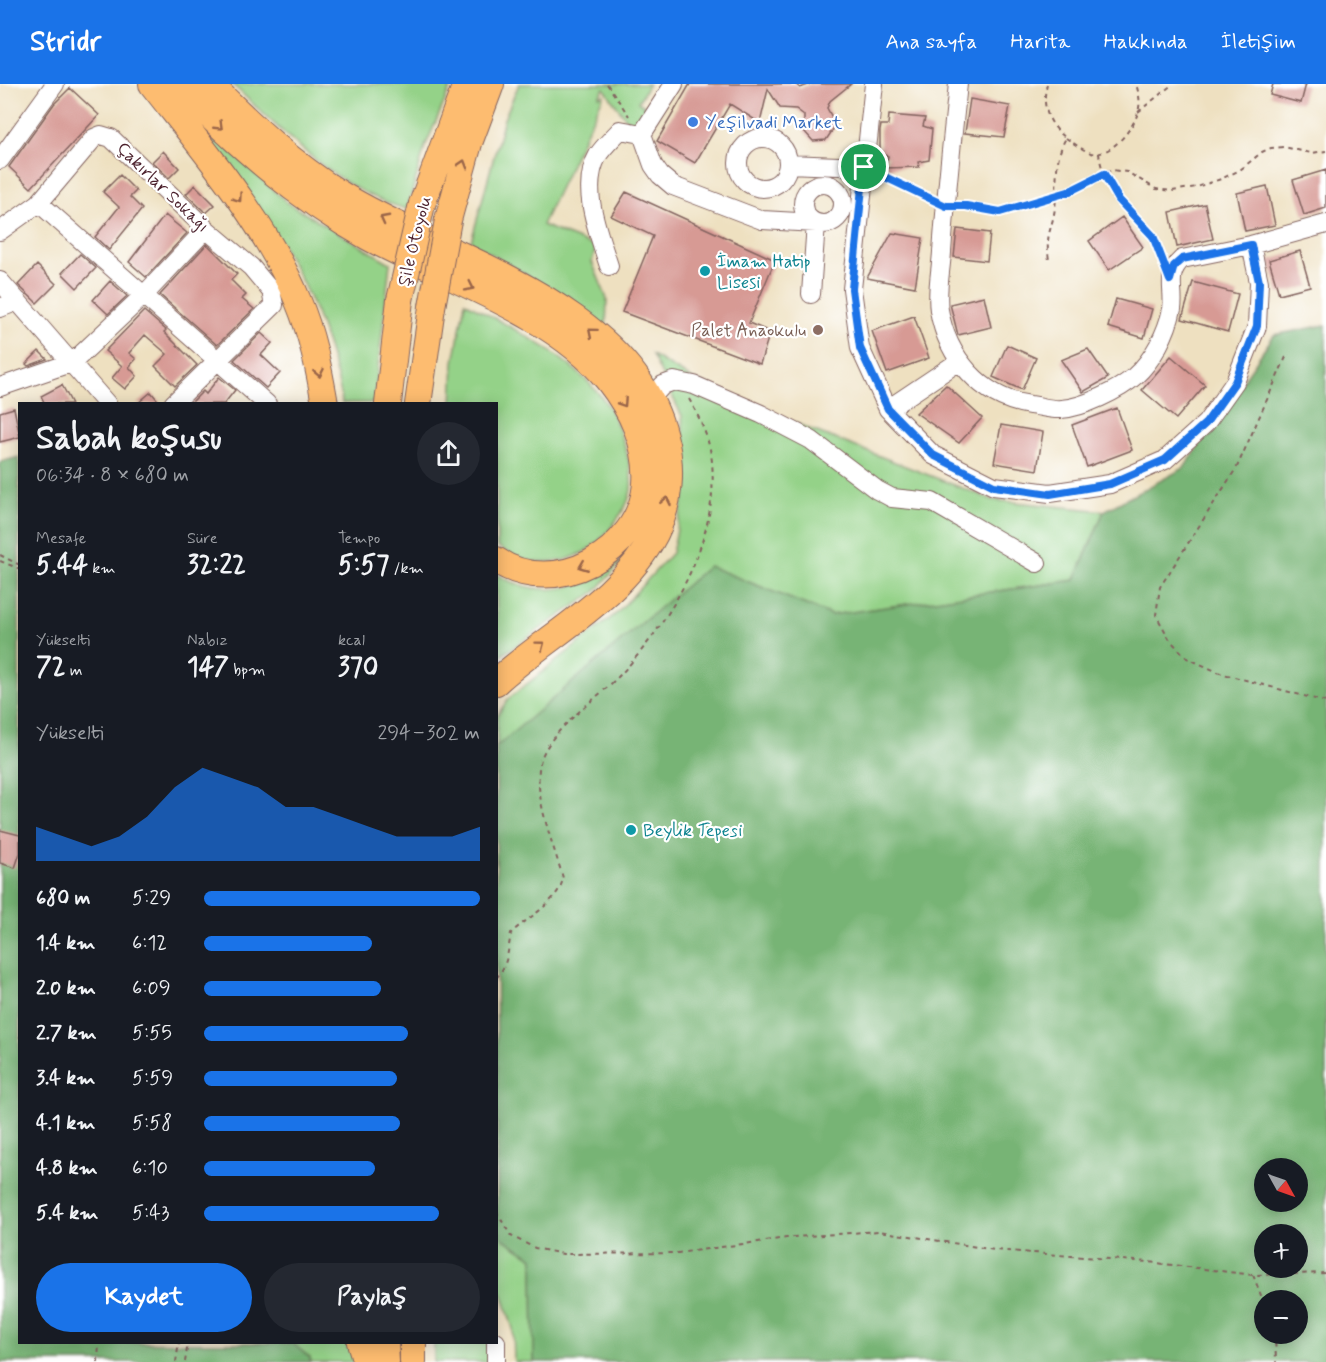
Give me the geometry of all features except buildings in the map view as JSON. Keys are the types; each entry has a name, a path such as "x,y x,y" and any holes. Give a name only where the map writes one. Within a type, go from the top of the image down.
{"highway":[{"path":"152,84 229,184 280,264 310,336 325,402"},
{"path":"178,84 226,132 299,194 369,237 538,323 586,358 609,381 636,423 645,458 644,497 639,511 624,536 607,553 586,567 559,574 537,574 516,569 498,561"},
{"path":"210,84 279,150 341,195 401,228 497,274 577,320 631,370 650,399 668,450 669,479 665,508 655,534 636,562 611,590 498,680"},
{"name":"Şile Otoyolu","path":"388,402 400,300 422,204 466,84"},
{"name":"Şile Otoyolu","path":"418,402 448,220 469,143 491,84"},
{"path":"432,307 435,402"},
{"path":"380,402 393,348"},
{"path":"361,1344 366,1362"},
{"path":"370,1344 371,1362"},
{"path":"386,1344 386,1362"},
{"path":"413,1344 413,1362"}],"street":[{"path":"0,160 56,84"},
{"path":"642,134 674,84"},
{"path":"874,84 852,289 860,348 888,409 933,455 994,486 1050,494 1110,484 1165,460 1206,423 1235,382 1257,326 1259,282 1251,245"},
{"path":"958,84 938,308 947,340 958,363 989,391 1022,404 1062,409 1101,398 1136,376 1161,342 1172,308 1170,280 1174,266 1182,259 1251,245 1326,224"},
{"path":"609,266 594,219 591,187 597,157 620,130 642,134"},
{"path":"642,134 653,165 660,175 673,186 762,220 816,223 811,294"},
{"name":"Çakırlar Sokağı","path":"0,231 39,203 94,138 101,135 111,138 206,229 250,267 271,291 274,304 216,361"},
{"path":"788,164 864,167"},
{"path":"39,203 265,402"},
{"path":"0,387 73,362 144,295 206,229"},
{"path":"0,281 73,362 105,402"},
{"path":"0,308 18,301"},
{"path":"175,402 216,361"},
{"path":"888,409 958,363"},
{"path":"650,399 663,385 674,381 694,385 761,414 811,440 892,498 932,502 1037,563"},
{"path":"496,1344 496,1362"}],"path":[{"path":"607,84 642,134"},
{"path":"1047,84 1045,106 1050,121 1066,138 1091,153 1100,153 1123,137 1132,127 1140,104 1136,84"},
{"path":"1138,112 1173,84"},
{"path":"1049,260 1046,239 1055,210 1059,155 1066,138"},
{"path":"864,167 946,206 966,206 1000,212 1068,192 1112,170 1127,172 1156,189 1172,191 1197,188 1221,179 1240,170 1262,152 1271,148 1284,147 1311,153 1326,151"},
{"path":"1100,153 1104,174 1119,200 1153,236 1170,280"},
{"path":"1286,357 1237,467 1160,587 1156,615 1170,640 1187,658 1220,673 1326,702"},
{"path":"498,976 503,972 511,933 551,900 561,888 562,878 538,783 540,761 556,735 621,674 647,643 675,602 698,552 712,495 712,461 707,438 695,410 686,394 674,381"},
{"path":"0,555 18,566"},
{"path":"0,561 18,566"},
{"path":"498,1214 511,1236 535,1248 562,1254 678,1253 794,1237 879,1231 995,1250 1148,1262 1253,1275 1326,1273"},
{"path":"1253,1275 1259,1290"},
{"path":"98,1362 99,1344"},
{"path":"176,1362 178,1344"},
{"path":"185,1362 188,1344"},
{"path":"1275,1344 1276,1362"}],"green space":[{"path":"232,84 452,84 425,147 407,209 382,201 335,175 291,140"},
{"path":"519,84 649,84 638,102 655,113 642,134 629,123 604,88 599,96 604,95 542,225 596,247 592,262 607,299 606,329 535,280 471,242 504,119"},
{"path":"185,111 289,204 390,263 374,402 342,402 338,378 319,320 305,287 270,226"},
{"path":"465,302 537,342 571,366 606,403 618,426 627,453 631,489 620,515 590,548 561,561 546,562 513,555 498,547 498,402 452,402 454,362"},
{"path":"1326,325 1326,1362 534,1362 533,1258 502,1238 498,1229 498,745 709,566 831,615 1075,580 1104,511 1184,468 1274,335"},
{"path":"652,355 692,379 812,430 993,500 1104,511 1075,580 831,615 709,566 498,746 498,714 508,699 617,613 672,553 687,483 682,416"},
{"path":"18,457 18,1344 293,1344 310,1358 311,1362 0,1362 0,462"},
{"path":"624,559 595,592 498,657 498,575 530,588 547,589 578,584"},
{"path":"498,1231 502,1238 533,1257 534,1362 514,1362 513,1329 503,1296 498,1288"},
{"path":"293,1344 348,1344 355,1362 311,1362 310,1358"},
{"path":"434,1344 488,1344 489,1362 434,1362"}],"place":[{"name":"Yeşilvadi Market","path":"693,122"},
{"name":"İmam Hatip Lisesi","path":"705,271"},
{"name":"Palet Anaokulu","path":"818,330"},
{"name":"Beylik Tepesi","path":"631,830"}],"route":[{"path":"864,167 946,206 966,206 1000,212 1068,192 1104,174 1119,200 1153,236 1170,280 1174,266 1182,259 1251,245 1259,282 1257,326 1235,382 1206,423 1165,460 1110,484 1050,494 994,486 933,455 888,409 860,348 852,289 865,178 864,167"}]}
